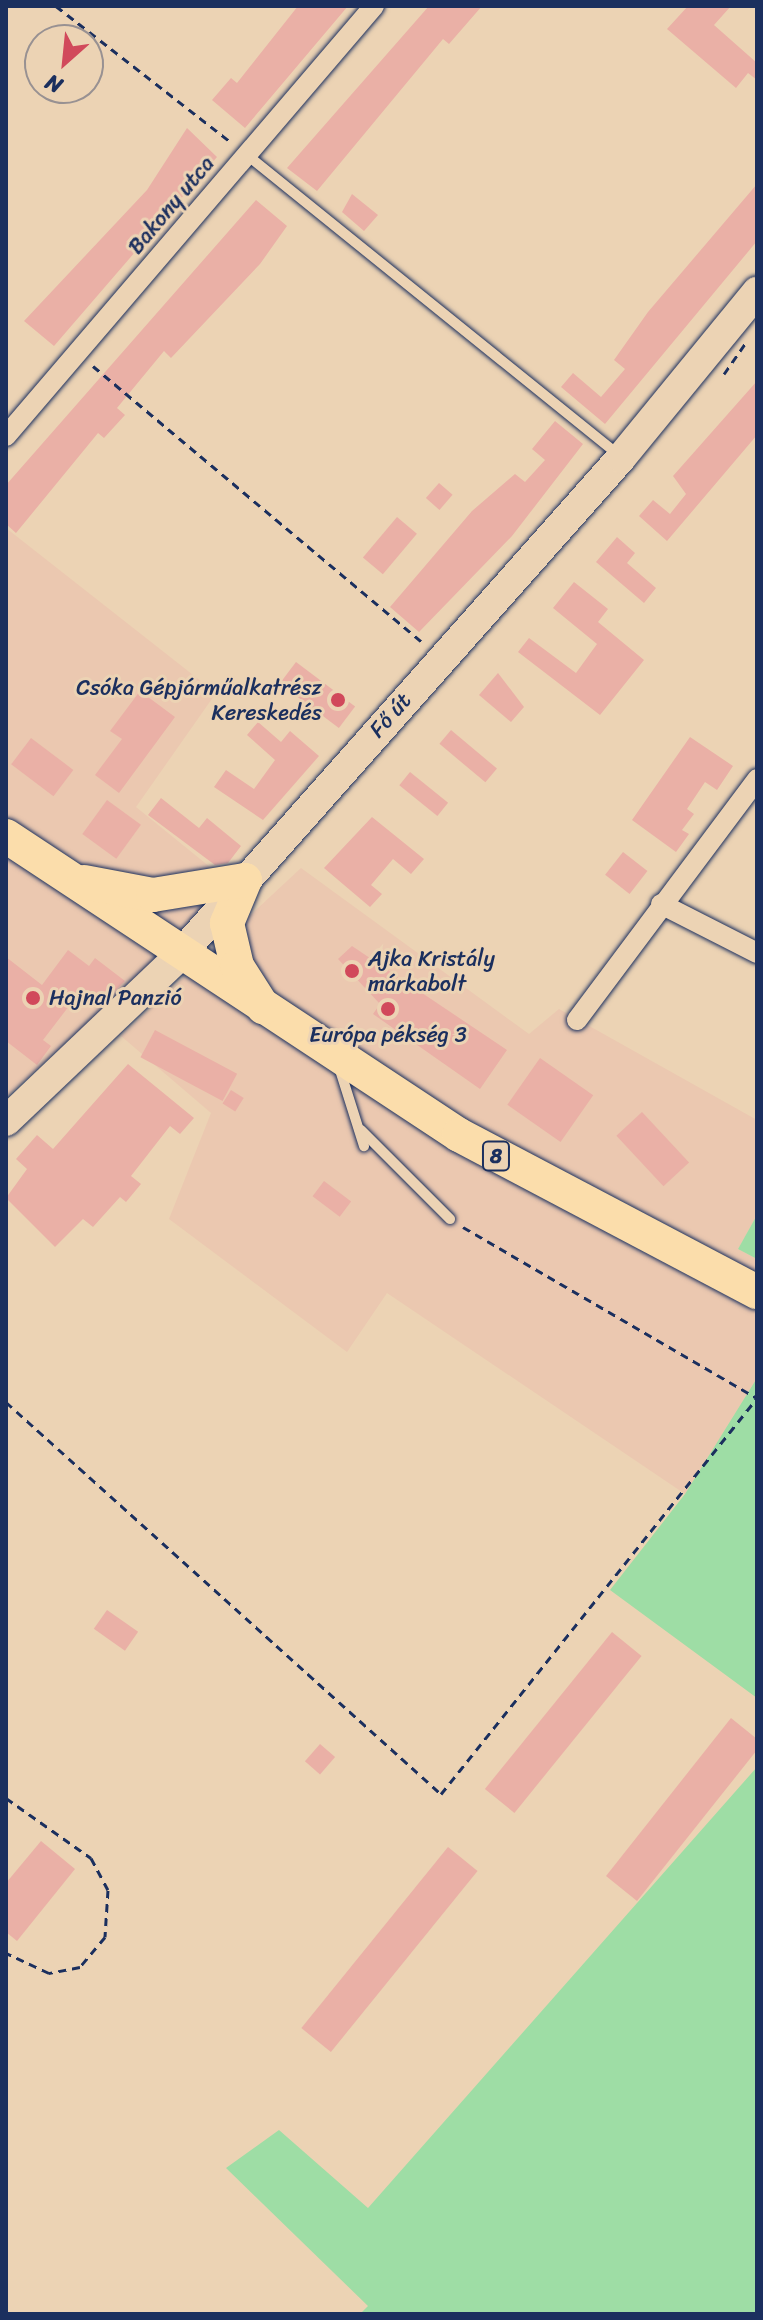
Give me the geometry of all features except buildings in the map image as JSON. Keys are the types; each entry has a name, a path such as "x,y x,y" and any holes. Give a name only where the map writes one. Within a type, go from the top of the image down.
{"main road":[{"name":"Fő út","path":"6,1121 179,956 441,657 621,458 757,292"},
{"name":"8","path":"6,836 179,956 334,1057 563,1194 757,1292"},
{"path":"73,881 153,895 245,880"},
{"path":"245,880 227,923 231,946 267,1013"}],"street":[{"name":"Bakony utca","path":"6,436 374,6"},
{"path":"577,1020 757,779"},
{"path":"661,904 757,953"}],"lane":[{"path":"246,154 621,458"},
{"path":"334,1057 364,1146"},
{"path":"361,1130 450,1219"}],"path":[{"path":"56,6 246,154"},
{"path":"78,354 441,657"},
{"path":"6,1402 441,1794 757,1398 450,1219"},
{"path":"6,1798 91,1858 108,1890 105,1937 80,1967 49,1973 6,1953"}],"shaded area":[{"path":"6,528 216,693 136,807 226,880 159,958 6,1097"},
{"path":"301,868 529,1034 559,1009 757,1120 757,1215 738,1249 757,1259 757,1378 685,1494 387,1293 347,1352 169,1219 211,1113 121,1036"}],"green space":[{"path":"757,1215 757,1259 738,1249"},
{"path":"757,1378 757,1698 610,1590 685,1494"},
{"path":"757,1767 757,2314 360,2314 368,2306 226,2168 279,2130 368,2208"}],"place":[{"name":"Csóka Gépjárműalkatrész Kereskedés","path":"338,700"},
{"name":"Ajka Kristály márkabolt","path":"352,971"},
{"name":"Hajnal Panzió","path":"33,998"},
{"name":"Európa pékség 3","path":"388,1009"}]}
